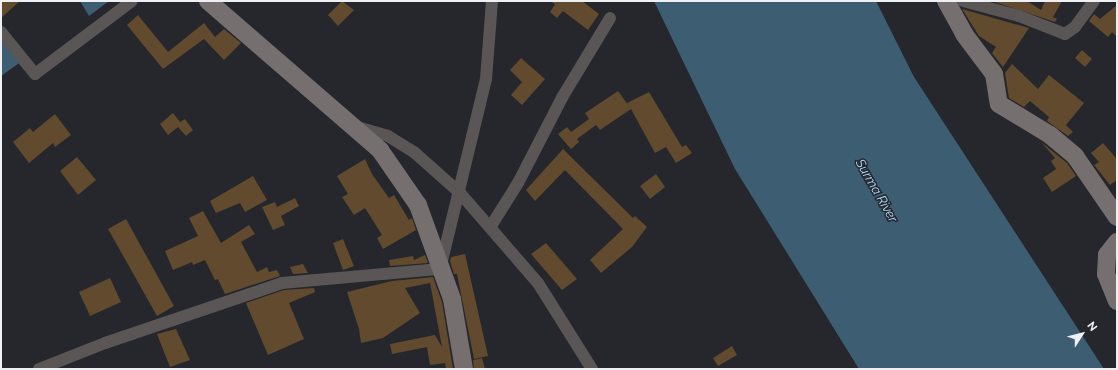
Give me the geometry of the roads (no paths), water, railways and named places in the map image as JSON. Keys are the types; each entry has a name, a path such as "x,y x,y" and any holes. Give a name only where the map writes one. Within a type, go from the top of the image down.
{"street":[{"path":"1,32 35,74 132,1"},
{"path":"208,1 380,150 418,205 452,299 464,369"},
{"path":"440,269 460,193 486,79 492,1"},
{"path":"1094,1 1074,27 1065,34 1019,16 955,2 964,34 994,74 999,104 1050,135 1075,156 1117,217"},
{"path":"491,226 518,183 563,96 610,18"},
{"path":"354,126 388,136 414,152 460,193 491,226 538,283 592,369"},
{"path":"1117,242 1107,255 1106,274 1117,301"},
{"path":"39,369 105,343 282,283 440,269"}],"water":[{"path":"80,1 109,1 89,16"},
{"name":"Surma River","path":"654,1 876,1 914,77 1104,369 859,369 735,169"},
{"path":"1,38 22,61 1,76"}]}
